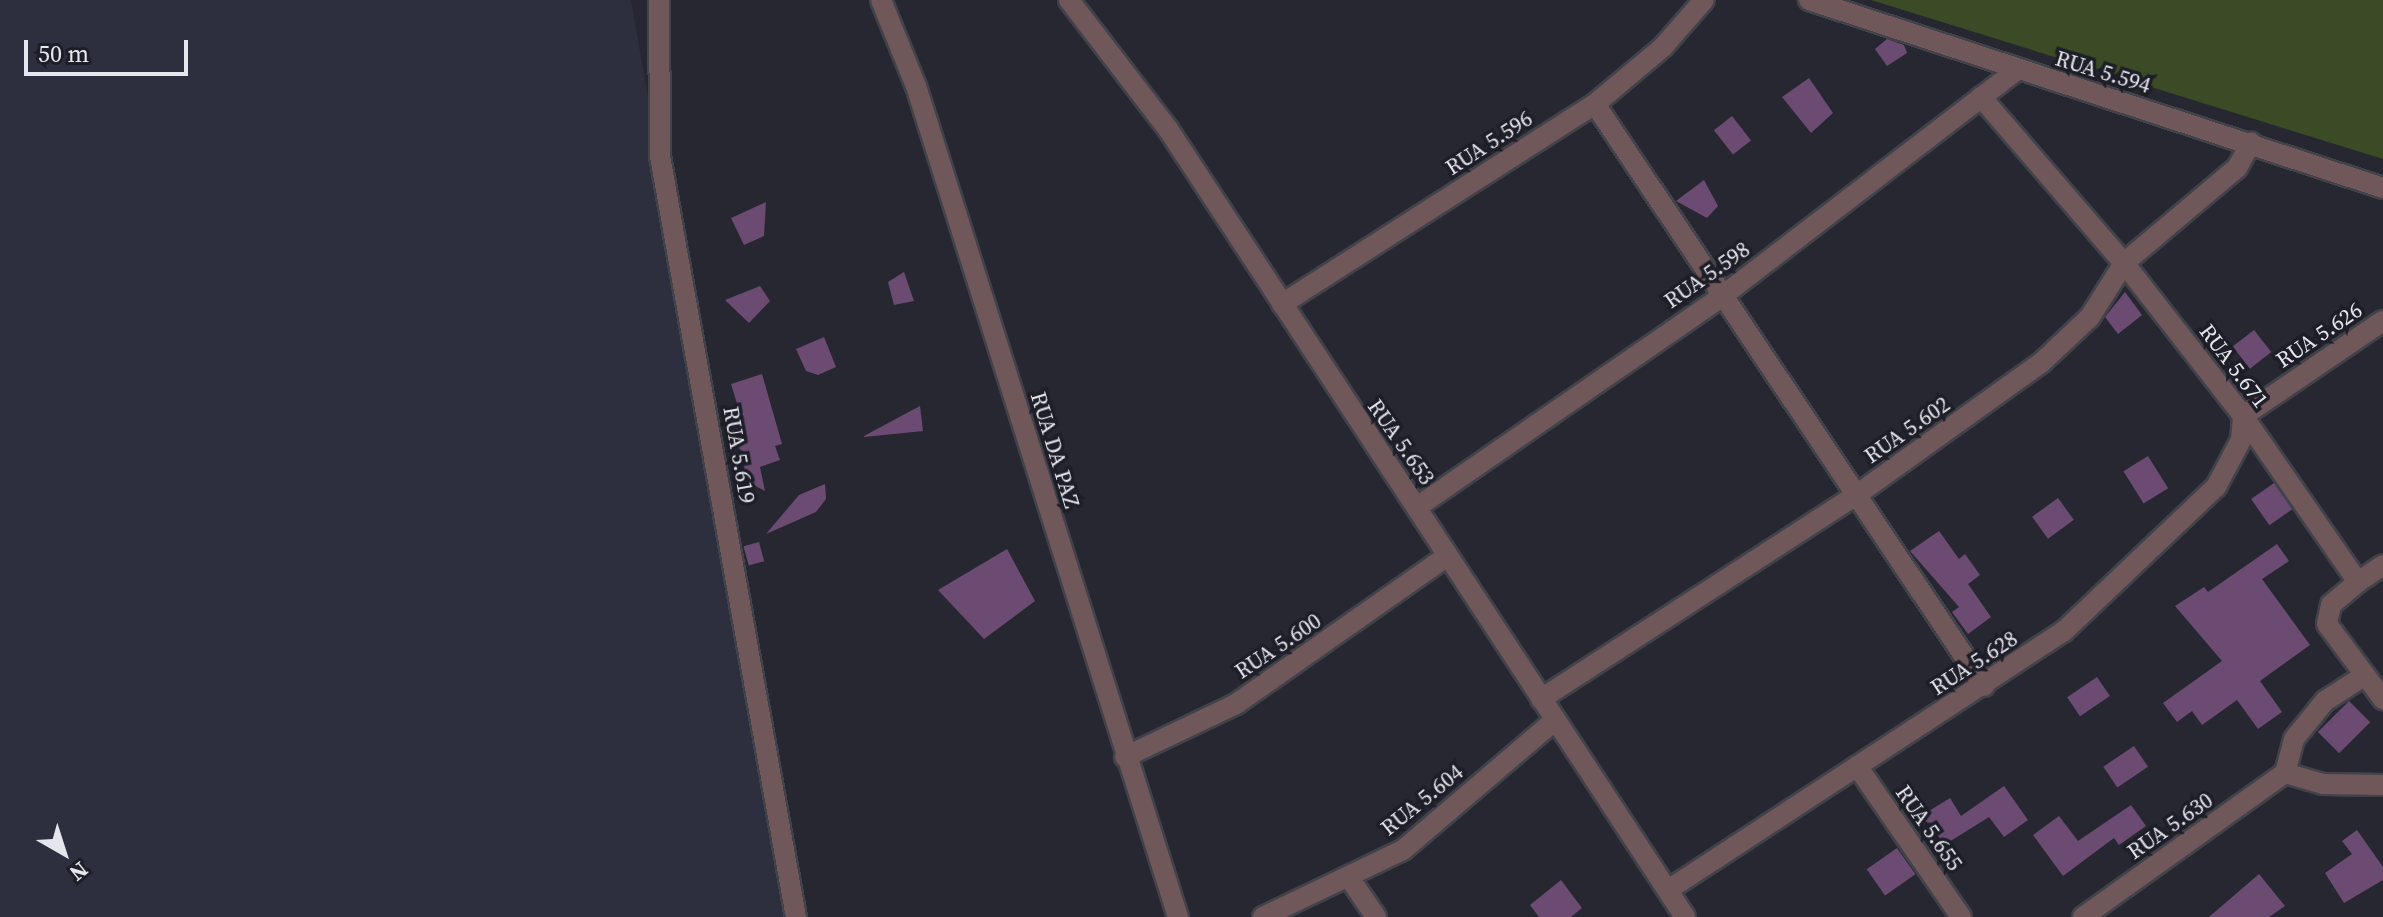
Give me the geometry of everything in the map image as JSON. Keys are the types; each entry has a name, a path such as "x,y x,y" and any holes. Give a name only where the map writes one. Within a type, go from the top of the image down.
{"street":[{"name":"RUA 5.619","path":"659,0 660,156 796,917"},
{"name":"RUA DA PAZ","path":"881,0 916,86 1125,757 1178,917"},
{"name":"RUA 5.653","path":"1069,0 1168,129 1685,917"},
{"name":"RUA 5.596","path":"1282,304 1595,104 1663,47 1704,0"},
{"name":"RUA 5.594","path":"1809,0 2383,188"},
{"name":"RUA 5.598","path":"1417,507 1721,297 2017,70"},
{"name":"RUA 5.671","path":"1981,97 2124,263 2243,416 2358,582"},
{"path":"1595,104 1721,297 1984,686"},
{"name":"RUA 5.602","path":"1541,699 1855,496 2041,363 2090,317 2124,263 2237,168 2251,143"},
{"name":"RUA 5.626","path":"2243,416 2383,321"},
{"name":"RUA 5.628","path":"1668,890 2063,632 2200,504 2231,462 2243,416"},
{"name":"RUA 5.600","path":"1125,757 1236,704 1447,556"},
{"path":"2383,565 2358,582 2325,615 2362,677 2383,699"},
{"path":"2362,677 2325,701 2294,739 2285,773 2323,784 2383,785"},
{"name":"RUA 5.604","path":"1263,917 1350,879 1403,850 1555,720"},
{"name":"RUA 5.655","path":"1857,766 1961,917"},
{"name":"RUA 5.630","path":"2083,917 2285,773"},
{"path":"1350,879 1376,917"}],"shaded area":[{"path":"0,0 631,0 792,917 0,917"}],"green space":[{"path":"1871,0 2383,0 2383,159"}],"building":[{"path":"1887,39 1904,45 1907,53 1887,66 1875,49"},
{"path":"1809,78 1833,113 1811,133 1782,97"},
{"path":"1732,116 1751,140 1733,155 1714,130"},
{"path":"1704,180 1718,206 1707,218 1676,201"},
{"path":"766,202 764,236 744,245 731,218"},
{"path":"904,272 914,301 894,305 888,282"},
{"path":"760,286 770,301 749,323 725,300"},
{"path":"2125,292 2142,315 2118,334 2105,317"},
{"path":"2254,330 2271,352 2250,369 2233,347"},
{"path":"824,337 836,367 818,375 806,371 796,349"},
{"path":"762,374 782,444 775,446 780,460 760,467 765,491 744,480 734,429 744,426 731,384"},
{"path":"920,406 923,431 864,437 864,436"},
{"path":"2148,456 2168,488 2144,504 2123,471"},
{"path":"2274,483 2292,509 2269,525 2251,499"},
{"path":"825,484 826,499 816,512 766,534 799,495"},
{"path":"2058,498 2074,520 2048,539 2032,517"},
{"path":"1939,531 1959,559 1965,554 1980,575 1968,584 1991,617 1968,634 1952,612 1959,607 1910,551"},
{"path":"759,542 764,561 749,565 744,546"},
{"path":"2277,544 2289,561 2262,579 2310,645 2260,681 2282,712 2258,729 2237,700 2202,725 2192,711 2177,722 2163,703 2222,661 2175,606 2204,587 2208,592"},
{"path":"1007,549 1035,601 984,639 938,590"},
{"path":"2097,677 2110,696 2080,716 2067,697"},
{"path":"2349,701 2370,722 2339,753 2318,732"},
{"path":"2134,746 2148,767 2117,787 2103,767"},
{"path":"2004,786 2028,820 2004,837 1989,817 1941,847 1921,816 1950,798 1961,816"},
{"path":"2131,805 2146,826 2119,845 2114,838 2063,876 2033,835 2059,816 2078,841"},
{"path":"2357,830 2383,867 2383,880 2344,903 2325,873 2352,854 2342,841"},
{"path":"1897,848 1915,874 1885,895 1867,869"},
{"path":"2259,874 2285,906 2269,917 2209,917"},
{"path":"1561,880 1582,908 1571,917 1539,917 1530,905"}]}
